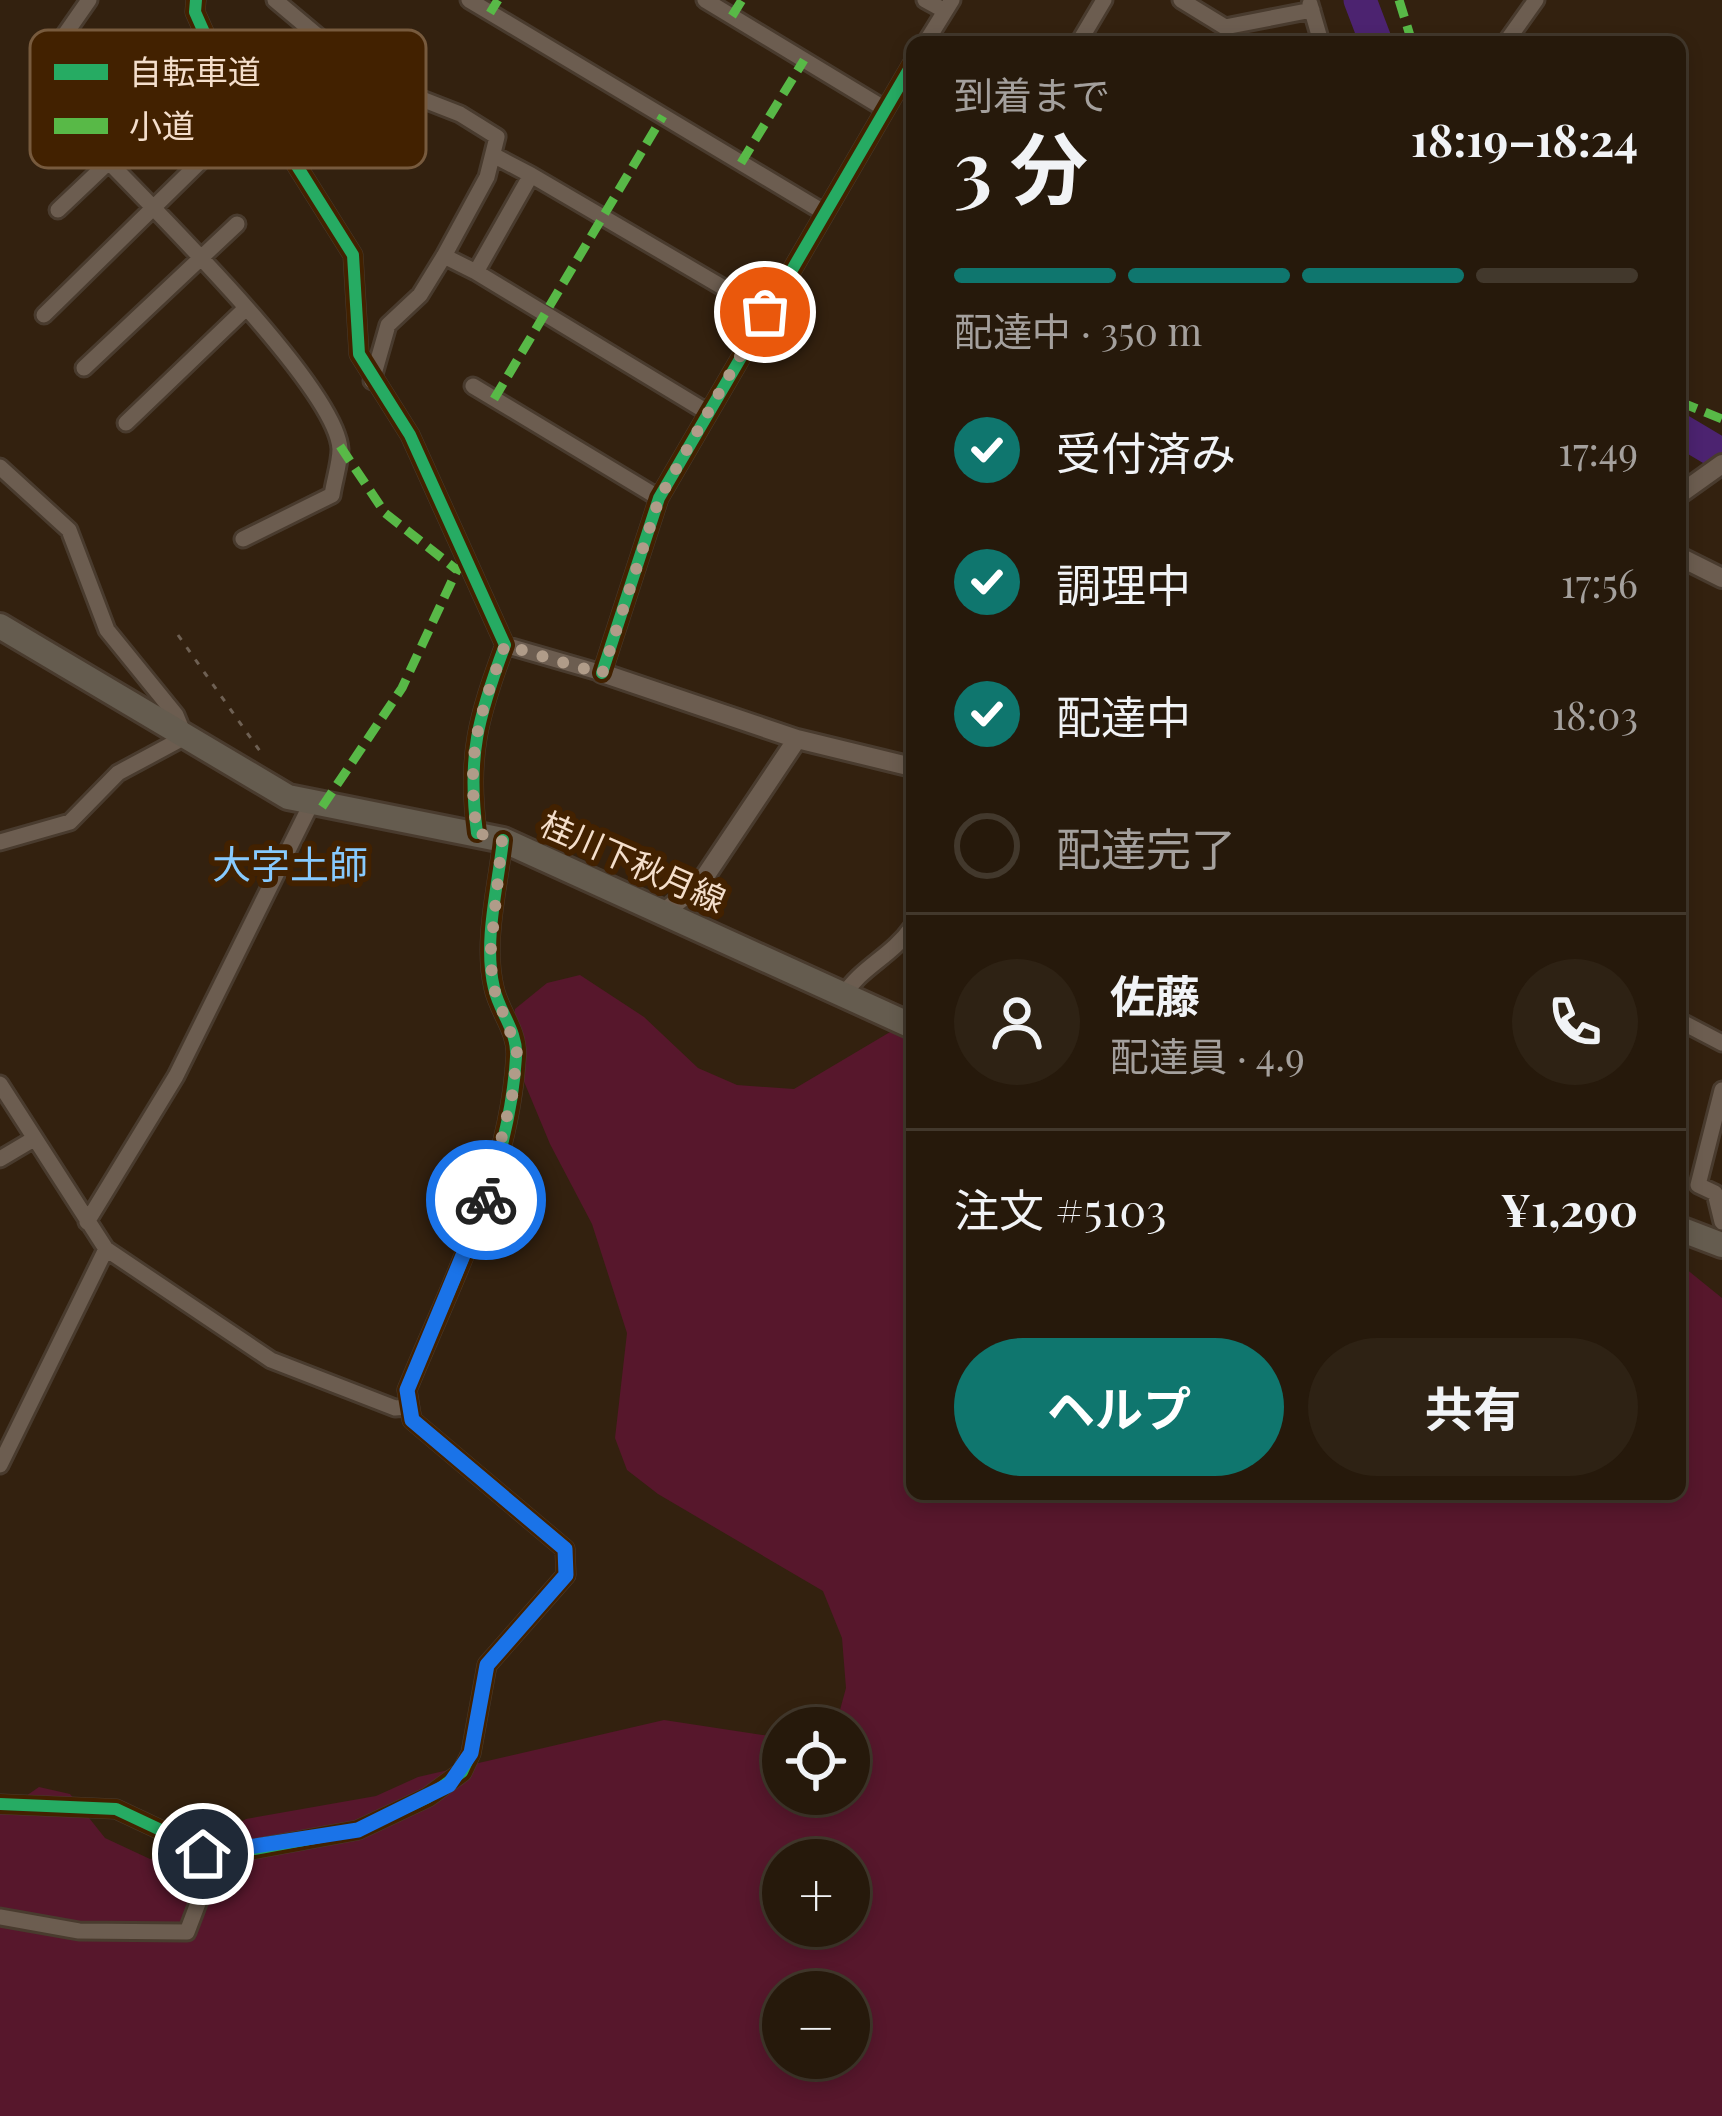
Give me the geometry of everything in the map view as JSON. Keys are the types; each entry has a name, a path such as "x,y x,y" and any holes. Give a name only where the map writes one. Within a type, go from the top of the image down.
{"main road":[{"name":"桂川下秋月線","path":"0,626 267,787 310,804 502,840 906,1024"},
{"path":"1686,1231 1722,1245"}],"street":[{"path":"68,30 89,0"},
{"path":"196,0 195,12 203,30"},
{"path":"275,0 311,30"},
{"path":"469,0 825,213"},
{"path":"705,0 885,109"},
{"path":"926,0 948,5 930,36"},
{"path":"1082,36 1104,0"},
{"path":"1180,0 1225,27 1310,5 1319,36"},
{"path":"1510,36 1536,0"},
{"path":"602,674 659,499 906,74"},
{"path":"372,381 388,325 419,295 444,256 494,155 495,131 426,102"},
{"path":"494,155 765,312"},
{"path":"58,209 103,168"},
{"path":"111,168 308,381 340,446 332,495 243,539"},
{"path":"44,314 195,168"},
{"path":"298,168 352,255 356,337 372,381 410,435 505,645 482,708 469,775 477,833"},
{"path":"476,272 531,176"},
{"path":"84,368 237,224"},
{"path":"444,256 707,412"},
{"path":"126,423 245,309"},
{"path":"473,386 659,499"},
{"path":"1686,489 1722,464"},
{"path":"0,467 69,530 106,630 176,715 185,737 130,764 70,822 0,842"},
{"path":"1686,560 1722,578"},
{"path":"505,645 797,739 906,766"},
{"path":"666,911 702,880 797,739"},
{"path":"87,1222 176,1076 310,804"},
{"path":"0,1804 116,1809 216,1856 358,1830 449,1785 471,1753 487,1665 566,1575 565,1549 412,1420 407,1407 407,1390 477,1231 513,1092 517,1050 494,989 490,958 502,840"},
{"path":"842,997 859,971 894,953 906,936"},
{"path":"1686,1024 1722,1042"},
{"path":"0,1084 106,1250 272,1360 394,1408 407,1407"},
{"path":"1722,1090 1698,1185 1715,1192 1722,1222"},
{"path":"0,1159 32,1140"},
{"path":"0,1465 106,1250"},
{"path":"0,1917 79,1931 187,1932 216,1856"}],"path":[{"path":"178,635 273,770 267,787"}],"shaded area":[{"path":"580,975 644,1017 698,1068 737,1085 794,1089 906,1023 906,1500 1686,1500 1686,1269 1722,1298 1722,2116 0,2116 0,1814 39,1787 70,1794 105,1838 150,1859 183,1857 246,1819 376,1796 418,1777 664,1720 762,1735 762,1815 870,1815 870,1707 841,1707 846,1688 842,1638 823,1591 658,1494 627,1470 615,1438 627,1333 592,1224 550,1144 510,1048 515,1009 547,983"}],"waterway":[{"path":"1360,0 1374,36"},
{"path":"1686,434 1722,455"}],"marked path":[{"path":"490,13 498,0"},
{"path":"732,16 742,0"},
{"path":"1399,0 1410,36"},
{"path":"741,163 804,60"},
{"path":"494,399 663,116"},
{"path":"1686,404 1722,419"},
{"path":"340,446 385,513 457,570"},
{"path":"322,807 402,688 457,570 470,561"}],"cycle path":[{"path":"196,0 195,12 203,30"},
{"path":"602,673 659,498 906,74"},
{"path":"298,168 353,255 359,354 410,435 505,645 477,737 473,781 477,833"},
{"path":"0,1804 116,1809 216,1856 358,1830 428,1797 462,1772 471,1753 487,1665 566,1575 565,1549 412,1420 407,1390 475,1228 511,1101 516,1048 494,988 490,952 503,840"}],"way so far":[{"path":"486,1200 513,1092 517,1050 494,989 490,958 502,840 477,833 469,775 482,708 505,645 602,674 659,499 765,312"}],"district":[{"name":"大字土師","path":"290,865"}],"route":[{"path":"203,1854 216,1856 358,1830 449,1785 471,1753 487,1665 566,1575 565,1549 412,1420 407,1407 407,1390 486,1200"}]}
